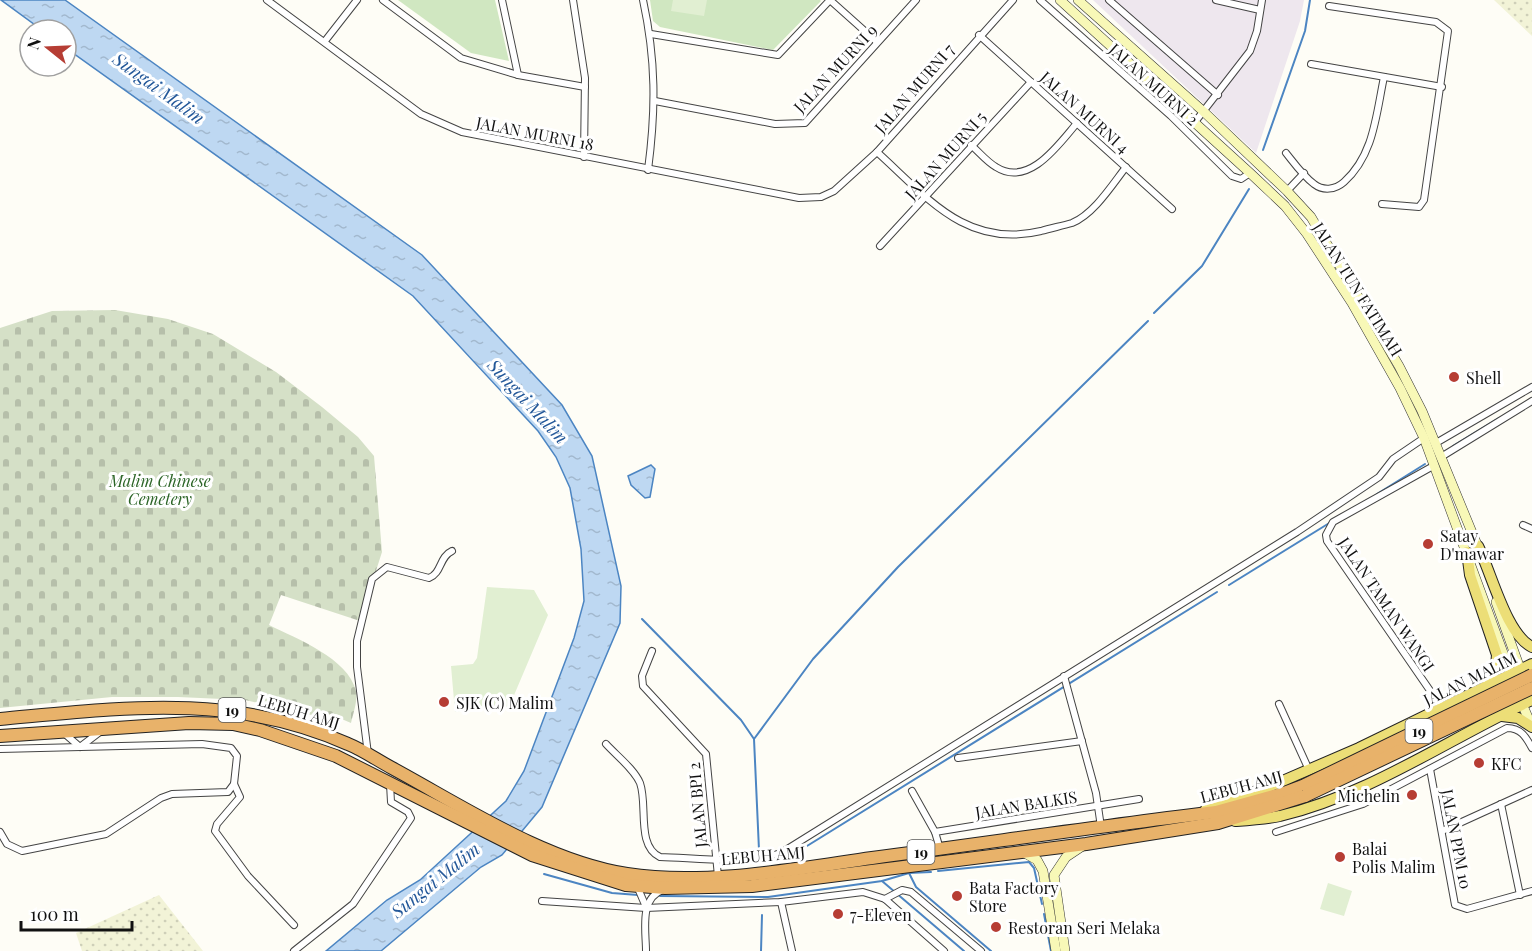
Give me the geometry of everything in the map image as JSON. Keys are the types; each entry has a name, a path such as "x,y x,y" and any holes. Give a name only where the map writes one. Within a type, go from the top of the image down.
{"highway":[{"name":"LEBUH AMJ","path":"0,718 147,706 229,710 256,714 307,728 351,745 575,871 637,886 672,888 752,886 1086,844 1211,824 1262,812 1521,673"},
{"name":"LEBUH AMJ","path":"0,736 205,722 242,726 277,735 336,756 441,810 534,850 628,874 754,875 1189,816 1239,807 1305,790 1532,688"}],"main road":[{"name":"JALAN TUN FATIMAH","path":"1060,0 1285,206 1307,234 1352,303 1400,388 1424,438 1467,552 1521,673"},
{"name":"JALAN TUN FATIMAH","path":"1078,0 1204,112 1287,191 1311,218 1399,366 1436,443 1478,546 1484,570 1521,673"},
{"path":"1478,546 1513,630 1532,647"},
{"path":"1467,552 1470,575 1497,656 1496,666 1486,687"},
{"name":"JALAN MALIM","path":"1189,816 1309,770 1486,687 1521,673 1532,664"},
{"path":"1521,673 1529,701 1532,727"},
{"path":"1211,824 1278,817 1327,801 1427,756 1529,701"},
{"path":"1502,716 1518,718 1532,727"},
{"path":"1065,951 1054,875 1066,857 1086,844"},
{"path":"1021,852 1035,858 1043,870 1056,951"}],"street":[{"path":"324,41 357,0"},
{"path":"383,0 461,58 518,75 585,87"},
{"path":"502,0 518,75"},
{"path":"573,0 584,65 584,157"},
{"path":"643,0 655,66 655,101 648,170"},
{"path":"651,34 778,55 830,0 877,42"},
{"name":"JALAN MURNI 9","path":"655,101 775,124 804,123 916,0"},
{"name":"JALAN MURNI 7","path":"834,191 877,152 979,35 1013,0"},
{"name":"JALAN MURNI 2","path":"1040,0 1171,116 1232,176 1241,179 1250,173"},
{"path":"1109,0 1218,95"},
{"path":"1215,0 1260,10"},
{"path":"1195,122 1250,51 1262,0"},
{"name":"JALAN MURNI 18","path":"270,1 431,120 470,134 793,198 813,198 834,191"},
{"path":"1329,6 1436,22 1446,27 1448,36 1442,87 1422,204 1413,208 1382,204"},
{"name":"JALAN MURNI 4","path":"979,35 1172,209"},
{"path":"1311,63 1442,87"},
{"path":"1286,153 1314,184 1322,188 1339,187 1357,169 1367,153 1384,77"},
{"name":"JALAN MURNI 5","path":"880,246 1031,82"},
{"path":"971,145 997,168 1020,171 1045,160 1077,123"},
{"path":"877,152 926,196 968,226 991,234 1015,236 1079,219 1105,194 1126,167"},
{"path":"1287,191 1304,173"},
{"path":"1436,443 1532,387"},
{"path":"1441,457 1532,401"},
{"path":"606,744 640,782 650,850 660,857 763,857 781,853 1067,682 1349,498 1379,477 1401,453 1424,438"},
{"name":"JALAN TAMAN WANGI","path":"1435,465 1333,522 1326,535 1327,541 1442,708"},
{"path":"1523,525 1532,529"},
{"path":"368,755 356,660 359,633 372,579 387,567 429,578 437,572 446,554 452,551"},
{"name":"JALAN BPI 2","path":"652,651 642,676 643,686 706,754 718,876"},
{"path":"1067,682 1101,827"},
{"path":"1278,704 1309,770"},
{"path":"80,747 106,727"},
{"path":"1276,832 1363,804 1507,728 1516,729 1525,735 1532,748"},
{"path":"56,731 66,735 80,747"},
{"path":"958,758 1082,741"},
{"path":"0,750 202,744 231,748 237,756 234,784 228,792 172,794 161,798 118,828 93,838 22,851 4,845 0,832"},
{"name":"JALAN PPM 10","path":"1430,769 1455,905 1467,909 1532,891"},
{"path":"234,784 240,797 218,824 217,835 248,876 294,925"},
{"path":"294,951 352,904 411,818 408,812 391,802 390,784"},
{"path":"1442,831 1532,790"},
{"path":"912,791 935,832 940,849"},
{"name":"JALAN BALKIS","path":"935,832 1139,799"},
{"path":"1501,804 1520,895"},
{"path":"637,886 646,908 646,951"},
{"path":"646,908 656,893 672,888"},
{"path":"885,899 892,893 902,890 918,896 981,951"},
{"path":"542,901 646,908 781,902 856,891 885,899 944,951"},
{"path":"781,902 792,951"}],"shaded area":[{"path":"1093,0 1304,0 1300,21 1256,153"}],"green space":[{"path":"398,0 495,0 509,61 471,53"},
{"path":"650,0 821,1 773,50 660,27 653,21"},
{"path":"673,0 707,0 704,16 671,11"},
{"path":"1494,0 1532,0 1532,36"},
{"name":"Malim Chinese Cemetery","path":"115,310 168,319 213,334 276,372 358,437 374,456 382,552 360,621 281,595 269,625 307,643 343,669 351,679 356,691 356,703 351,723 330,714 325,718 245,700 178,697 112,697 0,708 0,328 52,311"},
{"path":"487,587 534,590 548,615 509,707 455,712 451,666 473,664 477,658"},
{"path":"1328,883 1352,891 1344,916 1320,909"},
{"path":"159,895 203,951 82,951 76,933"}],"water":[{"name":"Sungai Malim","path":"1,0 65,0 422,255 562,405 592,456 621,586 620,623 542,807 502,855 481,867 381,951 326,951 387,900 420,880 506,801 524,771 574,638 584,601 581,549 570,488 556,457 538,431 413,296 78,57 78,18 26,18"},
{"path":"651,465 655,469 650,497 645,498 631,485 628,476"}],"waterway":[{"path":"1263,150 1305,31 1310,0"},
{"path":"1154,313 1202,266 1249,189"},
{"path":"754,739 813,659 898,567 1148,321"},
{"path":"1453,446 1499,418"},
{"path":"1377,494 1425,464"},
{"path":"1229,585 1331,522"},
{"path":"760,862 786,859 1217,592"},
{"path":"642,619 741,720 754,739 759,850"},
{"path":"938,871 1029,862 1034,868 1042,904"},
{"path":"660,896 768,897 882,881 909,873 931,872"},
{"path":"909,873 916,887 991,951"},
{"path":"544,874 612,893 638,895"},
{"path":"882,881 964,951"},
{"path":"1044,914 1051,951"},
{"path":"761,951 762,915"}],"place":[{"name":"Shell","path":"1454,377"},
{"name":"Satay D'mawar","path":"1428,544"},
{"name":"SJK (C) Malim","path":"444,702"},
{"name":"KFC","path":"1479,763"},
{"name":"Michelin","path":"1412,795"},
{"name":"Balai Polis Malim","path":"1340,857"},
{"name":"Bata Factory Store","path":"957,896"},
{"name":"7-Eleven","path":"838,914"},
{"name":"Restoran Seri Melaka","path":"996,927"}]}
